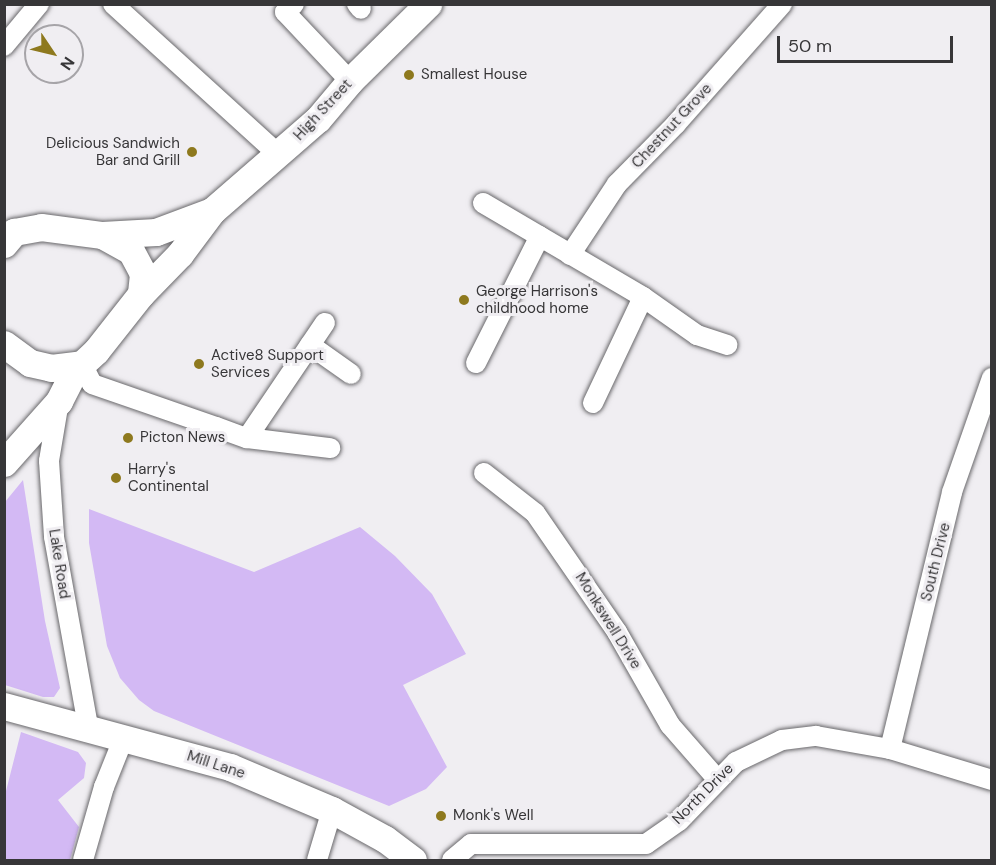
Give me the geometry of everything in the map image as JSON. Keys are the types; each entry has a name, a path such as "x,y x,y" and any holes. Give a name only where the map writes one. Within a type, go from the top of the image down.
{"main road":[{"name":"High Street","path":"4,463 59,401 79,365 96,351 141,294 180,254 212,211 318,119 350,81 428,4"},
{"name":"High Street","path":"102,235 156,232 212,211"},
{"path":"4,221 102,235 131,251 142,274 141,294"},
{"path":"4,244 14,232 41,227"},
{"path":"4,344 10,351 30,363 51,368 79,365"},
{"name":"Mill Lane","path":"4,706 88,726 230,767 332,810 385,839 413,861"}],"street":[{"path":"4,46 39,4"},
{"path":"113,4 279,155"},
{"path":"294,4 285,12 350,81"},
{"name":"Chestnut Grove","path":"570,255 617,184 676,124 782,4"},
{"path":"483,203 643,297 697,335 728,345"},
{"path":"476,363 540,236"},
{"path":"592,403 643,297"},
{"path":"247,438 325,323"},
{"path":"310,345 351,374"},
{"path":"79,365 92,384 247,438 330,448"},
{"name":"South Drive","path":"890,749 950,502 992,378"},
{"name":"Lake Road","path":"59,401 49,461 54,537 88,726"},
{"name":"Monkswell Drive","path":"484,473 535,513 617,632 670,725 718,780"},
{"name":"North Drive","path":"452,861 471,844 529,842 646,844 679,821 736,762 782,740 816,736 890,749 992,780"},
{"path":"83,861 104,786 124,737"},
{"path":"317,861 332,810"}],"shaded area":[{"path":"23,480 45,621 60,688 54,697 43,697 5,685 5,502"},
{"path":"89,509 254,572 360,527 395,556 432,594 466,654 403,685 447,767 426,789 389,806 154,711 139,700 120,678 107,646 89,543"},
{"path":"21,732 78,752 86,763 84,778 58,800 79,827 70,860 5,860 5,795"}],"place":[{"name":"Smallest House","path":"409,75"},
{"name":"Delicious Sandwich Bar and Grill","path":"192,152"},
{"name":"George Harrison's childhood home","path":"464,300"},
{"name":"Active8 Support Services","path":"199,364"},
{"name":"Picton News","path":"128,438"},
{"name":"Harry's Continental","path":"116,478"},
{"name":"Monk's Well","path":"441,816"}]}
